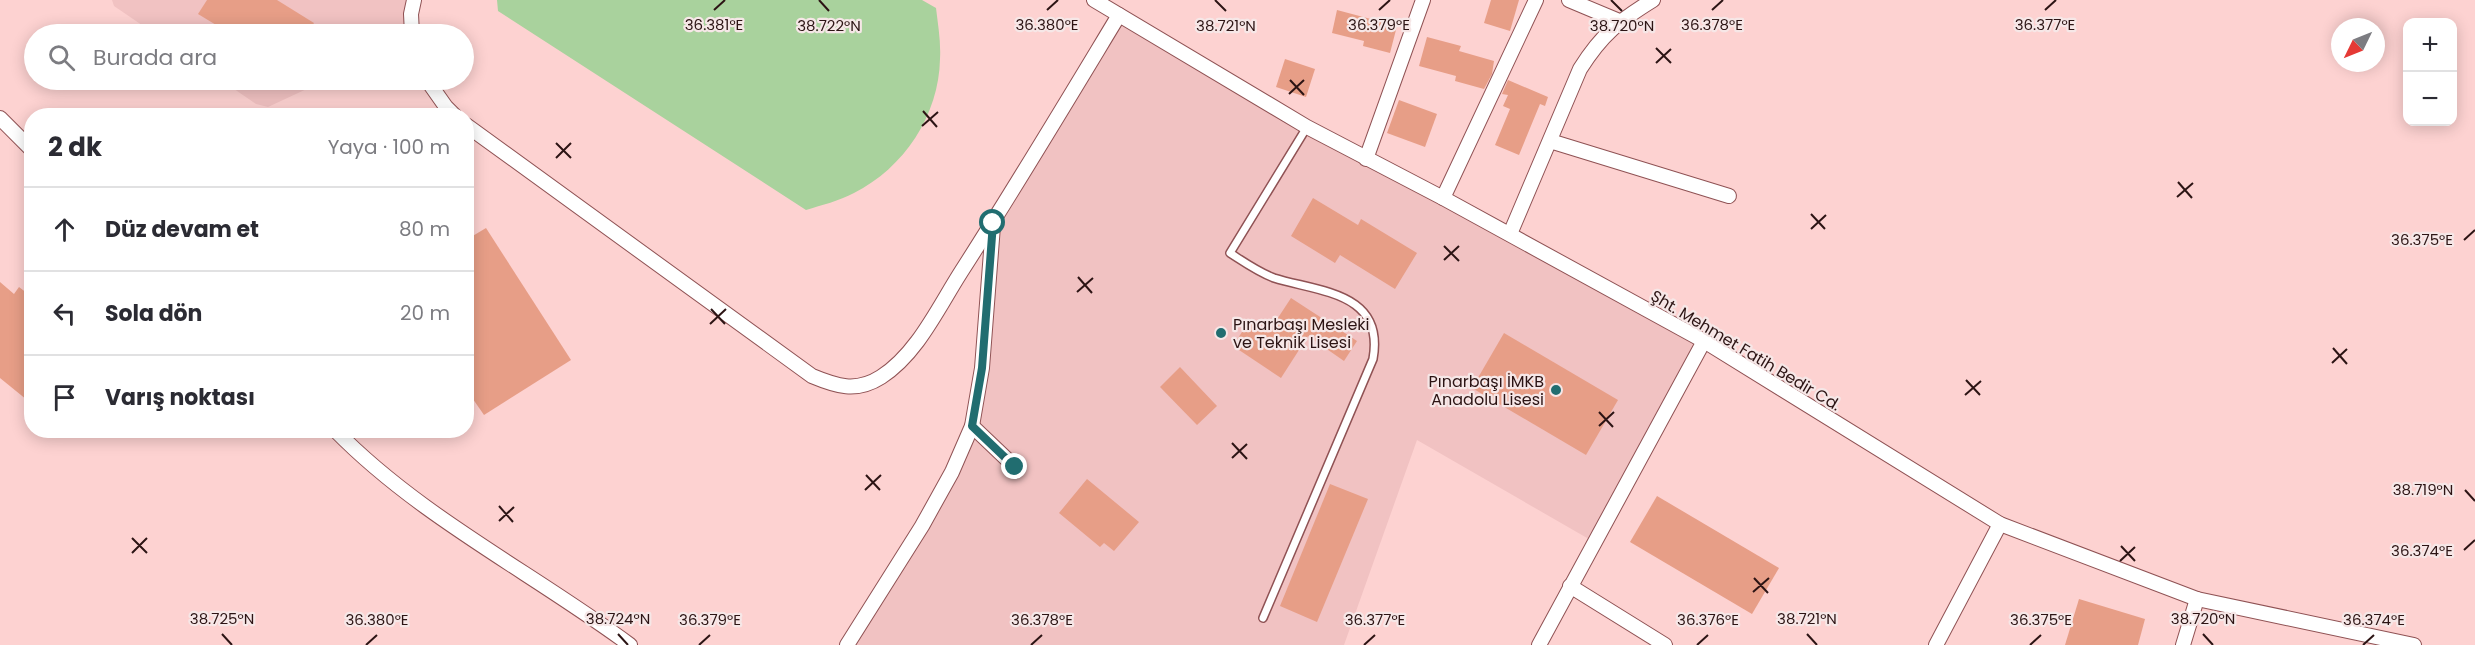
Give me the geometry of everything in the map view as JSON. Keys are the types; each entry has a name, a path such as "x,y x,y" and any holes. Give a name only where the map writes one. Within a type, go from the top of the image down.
{"street":[{"path":"412,24 414,0"},
{"name":"Şht. Mehmet Fatih Bedir Cd.","path":"1094,0 1307,127 1510,234 1704,341 2000,524 2197,599 2414,645"},
{"path":"1366,159 1423,0"},
{"path":"1443,198 1536,0"},
{"path":"1569,0 1619,21"},
{"path":"1510,234 1580,69 1595,46 1619,21 1653,0"},
{"path":"474,131 812,376 838,387 863,385 880,377 900,362 921,335 993,223 1119,15"},
{"path":"434,90 447,108"},
{"path":"0,118 24,142"},
{"path":"1550,141 1730,196"},
{"path":"847,645 922,526 952,472 972,426 982,368 993,223"},
{"path":"1539,645 1704,341"},
{"path":"972,426 1015,467"},
{"path":"343,438 401,488 630,645"},
{"path":"1935,645 2000,524"},
{"path":"1570,586 1665,645"},
{"path":"2183,645 2197,599"}],"lane":[{"path":"1263,618 1373,359 1376,343 1371,323 1358,308 1348,301 1328,291 1274,278 1230,253 1307,127"}],"shaded area":[{"path":"112,0 414,0 413,24 140,24 114,6"},
{"name":"Pınarbaşı Mesleki ve Teknik Lisesi","path":"1119,15 1704,341 1594,542 1417,440 1344,645 847,645 972,426 993,223"},
{"path":"236,90 305,90 268,107 256,104"}],"green space":[{"path":"497,0 922,0 936,8 940,46 938,80 926,119 903,154 888,169 872,182 848,196 806,210 498,11"}],"building":[{"path":"207,0 277,0 314,23 214,24 198,14"},
{"path":"1491,0 1519,0 1510,31 1484,23"},
{"path":"1337,10 1397,26 1390,53 1363,46 1364,41 1332,33"},
{"path":"1427,37 1461,46 1459,51 1494,61 1492,74 1484,89 1455,81 1456,76 1419,66"},
{"path":"1285,59 1315,69 1306,97 1276,87"},
{"path":"1508,80 1548,97 1545,106 1540,104 1519,155 1495,145 1510,109 1503,106 1508,95 1502,94"},
{"path":"1399,100 1437,114 1425,147 1387,133"},
{"path":"1313,198 1358,225 1361,219 1417,253 1395,289 1340,255 1335,263 1291,236"},
{"path":"486,228 571,360 484,415 474,401 474,235"},
{"path":"0,282 14,294 19,287 24,291 24,398 0,378"},
{"path":"1291,298 1357,341 1344,361 1308,336 1281,378 1233,346 1249,321 1268,333"},
{"path":"1504,333 1618,400 1586,455 1472,388"},
{"path":"1180,367 1217,406 1197,425 1160,387"},
{"path":"1087,479 1139,522 1114,551 1104,543 1100,547 1059,513"},
{"path":"1330,484 1368,499 1317,622 1280,606"},
{"path":"1657,496 1779,568 1752,614 1630,542"},
{"path":"2079,599 2145,619 2138,645 2065,645"}],"place":[{"name":"Pınarbaşı Mesleki ve Teknik Lisesi","path":"1221,333"},
{"name":"Pınarbaşı İMKB Anadolu Lisesi","path":"1556,390"}],"route":[{"path":"993,223 982,368 972,426 1015,467"}]}
